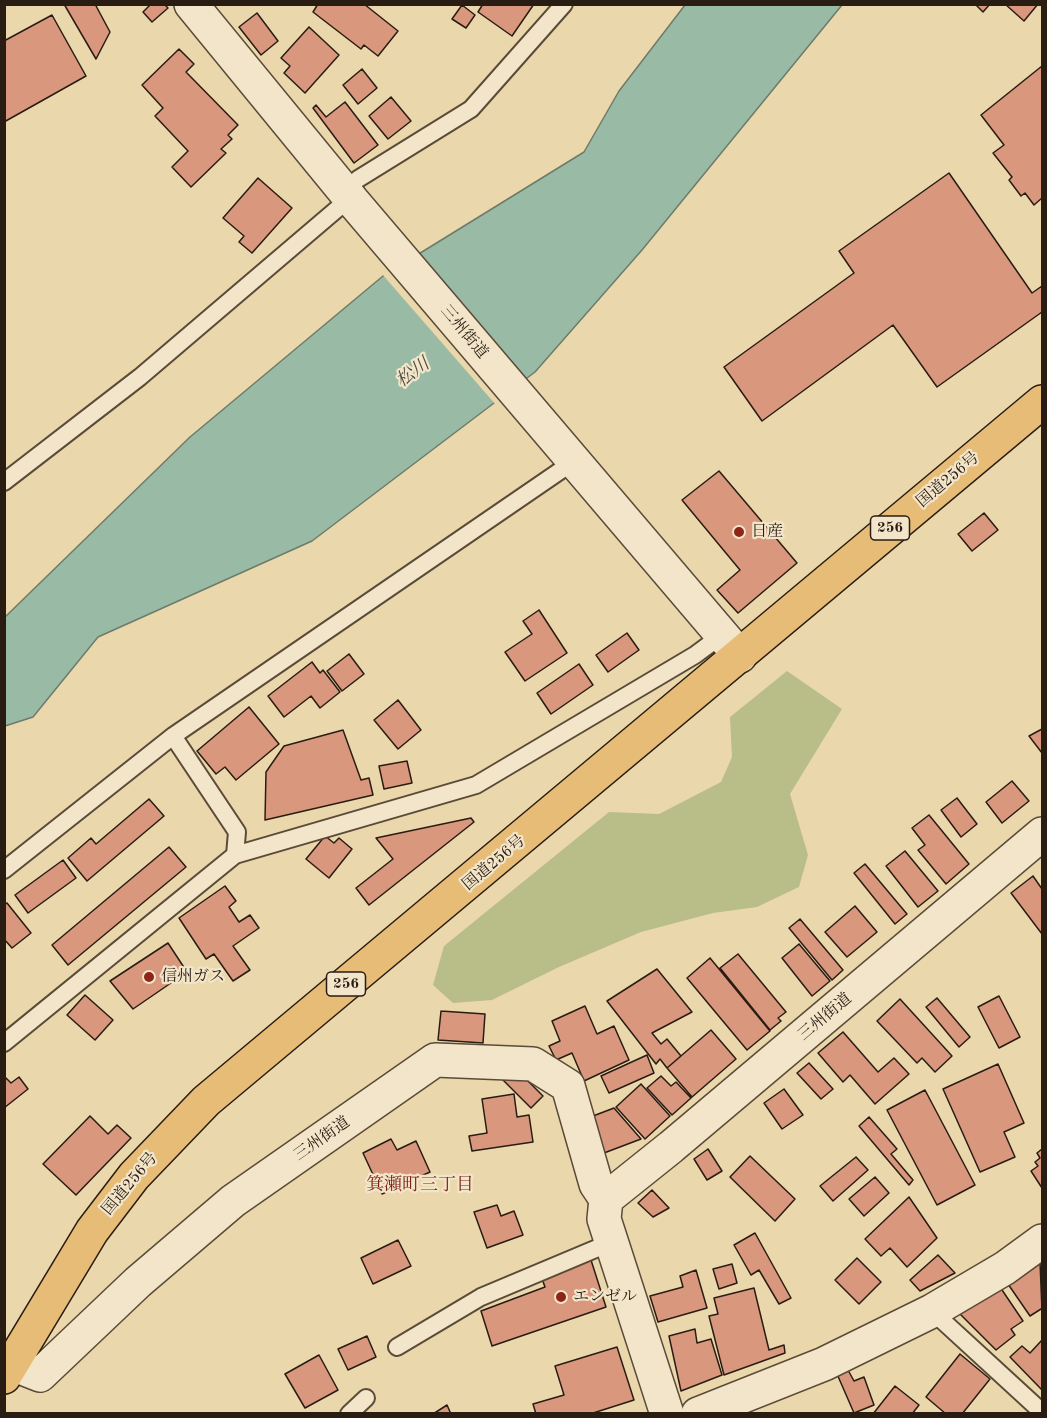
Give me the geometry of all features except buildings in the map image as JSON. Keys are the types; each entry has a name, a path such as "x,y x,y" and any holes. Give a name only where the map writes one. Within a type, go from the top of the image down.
{"highway":[{"name":"国道256号","path":"8,1371 92,1231 134,1176 206,1101 731,646 1042,402"}],"street":[{"name":"三州街道","path":"191,4 355,195 567,453 731,646"},
{"name":"三州街道","path":"606,1198 680,1140 1042,834"},
{"name":"三州街道","path":"8,1371 40,1375 138,1282 233,1201 435,1059 533,1064 568,1086 596,1184 606,1198 604,1219 667,1413"},
{"path":"698,1413 824,1364 932,1311 1005,1268 1042,1241"}],"lane":[{"path":"4,482 140,377 355,195 471,109 564,4"},
{"path":"4,870 173,736 567,453"},
{"path":"4,1043 235,855 476,785 695,655 731,646"},
{"path":"173,736 237,832 235,855"},
{"path":"397,1347 481,1297 612,1242"},
{"path":"932,1311 1042,1412"},
{"path":"349,1413 366,1398"}],"green space":[{"path":"787,671 842,709 790,794 808,855 799,887 757,907 713,913 641,932 559,967 492,1000 453,1003 433,985 444,946 609,812 659,814 721,782 732,757 730,717"}],"water":[{"name":"松川","path":"685,5 842,5 642,250 535,372 312,541 98,637 33,717 5,726 5,617 190,437 383,276 584,152 619,91"}],"pier":[{"path":"415,253 527,382 496,405 382,274"}],"place":[{"name":"日産","path":"739,532"},
{"name":"信州ガス","path":"149,977"},
{"name":"エンゼル","path":"561,1297"}],"district":[{"name":"箕瀬町三丁目","path":"420,1185"}]}
